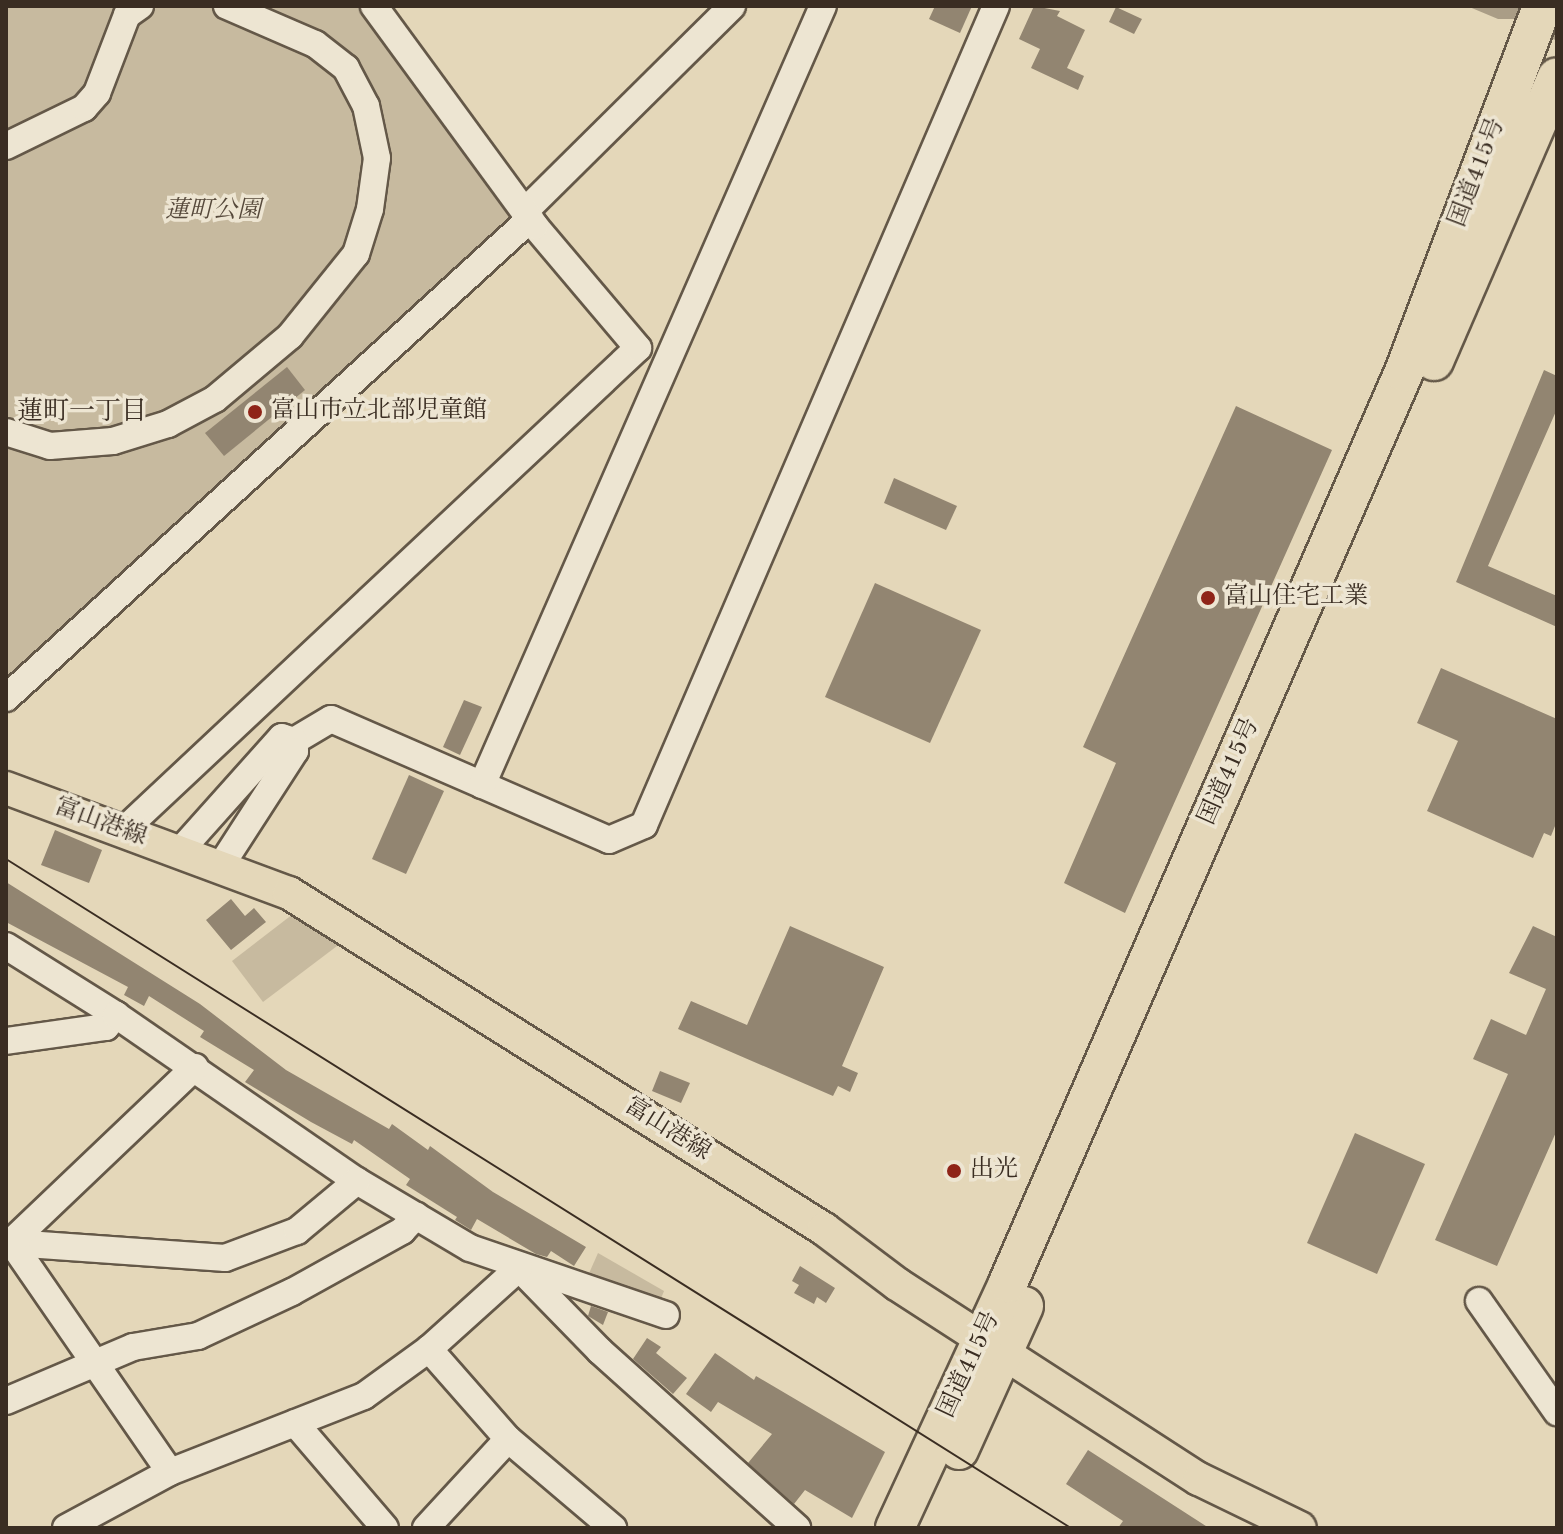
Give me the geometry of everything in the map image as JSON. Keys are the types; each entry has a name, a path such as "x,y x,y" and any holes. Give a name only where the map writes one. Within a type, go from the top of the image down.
{"highway":[{"name":"国道415号","path":"922,1528 993,1346 1404,372 1536,21"},
{"name":"国道415号","path":"895,1528 993,1346 1557,77"}],"main road":[{"name":"富山港線","path":"6,788 220,867 302,901 824,1229 993,1346 1199,1479 1300,1528"}],"street":[{"path":"6,146 84,108 97,93 127,15 140,6"},
{"path":"6,432 50,446 113,441 168,424 215,399 290,336 356,254 370,209 377,158 360,93 346,68 315,44 227,6"},
{"path":"123,831 638,348 527,215 374,6"},
{"path":"6,698 527,215 732,6"},
{"path":"482,785 823,6"},
{"path":"179,852 282,737 294,741 331,719 609,840 644,825 996,6"},
{"path":"220,867 295,751 294,741"},
{"path":"6,946 195,1067 357,1181 470,1248 519,1268 666,1315"},
{"path":"6,1041 106,1027 116,1015"},
{"path":"9,1245 195,1067"},
{"path":"9,1245 225,1258 297,1231 357,1181"},
{"path":"6,1401 133,1347 198,1336 292,1292 402,1231 416,1216"},
{"path":"9,1245 96,1362 170,1472"},
{"path":"66,1528 170,1472 364,1396 429,1349 519,1268"},
{"path":"519,1268 600,1351 795,1528"},
{"path":"1479,1301 1557,1412"},
{"path":"429,1349 508,1439 613,1528"},
{"path":"295,1423 385,1528"},
{"path":"437,1524 508,1439"}],"green space":[{"name":"蓮町公園","path":"6,6 357,6 516,214 6,683"},
{"path":"293,914 341,943 263,1002 232,961"},
{"path":"598,1253 664,1291 660,1301 587,1278"}],"shaded area":[{"path":"1467,6 1557,6 1557,41 1514,19 1498,19"}],"building":[{"path":"935,6 972,6 960,33 929,19"},
{"path":"1034,6 1060,11 1057,16 1085,30 1067,68 1084,76 1078,90 1031,68 1040,49 1019,39"},
{"path":"1116,7 1142,19 1134,34 1109,22"},
{"name":"富山市立北部児童館","path":"287,367 305,390 224,456 205,433"},
{"path":"1544,370 1557,376 1557,409 1488,566 1557,596 1557,627 1456,582"},
{"name":"富山住宅工業","path":"1236,406 1332,450 1125,913 1064,883 1116,763 1083,747"},
{"path":"894,478 957,506 946,530 884,503"},
{"path":"875,583 981,630 930,743 825,697"},
{"path":"1441,668 1557,719 1557,821 1551,836 1544,833 1533,858 1427,811 1458,741 1417,723"},
{"path":"464,700 482,707 460,755 443,747"},
{"path":"409,775 444,791 406,874 372,859"},
{"path":"55,830 102,850 89,883 41,865"},
{"path":"6,882 200,1004 286,1070 389,1129 392,1124 428,1150 430,1146 493,1192 586,1247 574,1266 551,1251 547,1257 536,1254 477,1219 471,1230 455,1220 457,1217 406,1185 410,1179 354,1140 352,1144 245,1082 254,1070 200,1037 204,1031 149,996 144,1006 124,995 128,987 6,922"},
{"path":"231,899 245,916 254,908 266,922 231,950 206,920"},
{"path":"790,926 884,967 842,1066 858,1073 850,1092 838,1086 833,1096 678,1029 691,1001 747,1025"},
{"path":"1533,926 1557,937 1557,1130 1497,1266 1435,1240 1508,1074 1473,1059 1491,1019 1526,1035 1546,989 1509,973"},
{"path":"660,1071 690,1083 681,1103 652,1091"},
{"path":"1355,1133 1425,1164 1377,1274 1307,1243"},
{"path":"800,1266 835,1288 826,1303 817,1297 814,1304 794,1293 799,1285 792,1281"},
{"path":"591,1306 608,1312 603,1325 588,1316"},
{"path":"647,1338 661,1347 656,1353 687,1378 673,1394 633,1359"},
{"path":"715,1353 754,1380 756,1376 885,1452 852,1518 805,1490 794,1504 748,1463 772,1434 718,1402 711,1412 686,1394"},
{"path":"1088,1450 1209,1528 1118,1528 1123,1521 1066,1484"}],"tram line":[{"path":"6,859 1071,1528"}],"place":[{"name":"富山市立北部児童館","path":"255,412"},
{"name":"富山住宅工業","path":"1208,598"},
{"name":"出光","path":"954,1171"}],"district":[{"name":"蓮町一丁目","path":"82,413"}]}
